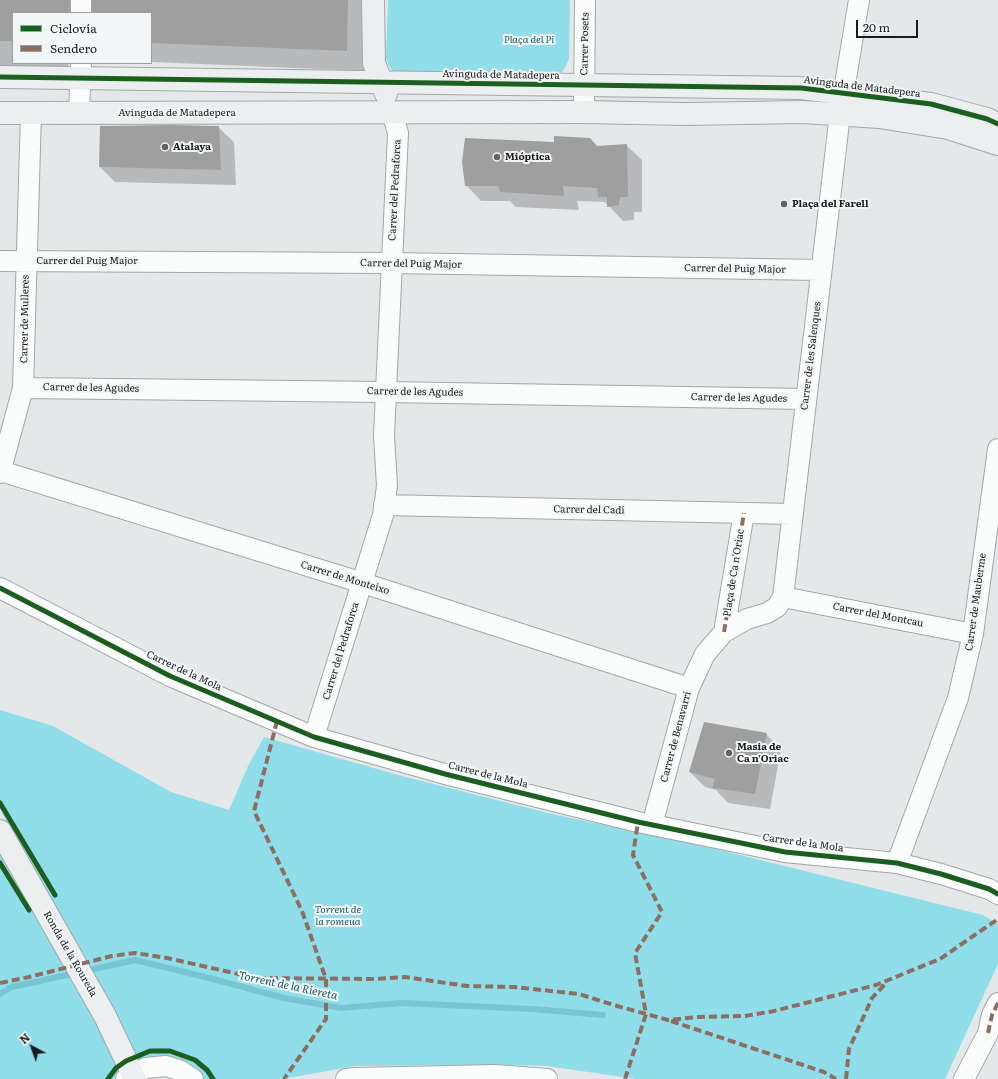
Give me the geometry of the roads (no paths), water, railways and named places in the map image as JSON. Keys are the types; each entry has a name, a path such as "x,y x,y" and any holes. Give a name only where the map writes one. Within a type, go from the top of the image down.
{"street":[{"path":"81,0 81,12"},
{"path":"373,0 374,63 392,112"},
{"name":"Carrer Posets","path":"584,112 585,0"},
{"name":"Carrer de les Salenques","path":"783,597 842,104 859,0"},
{"path":"79,113 81,71"},
{"name":"Avinguda de Matadepera","path":"0,77 81,71 382,83 801,88 879,117 948,128 998,144"},
{"name":"Avinguda de Matadepera","path":"0,113 584,112 685,114 803,112 842,104 932,104 998,124"},
{"name":"Carrer del Pedraforca","path":"314,737 383,515 387,486 384,435 398,133 392,112"},
{"name":"Carrer de Mulleres","path":"0,472 24,388 26,261 31,113"},
{"name":"Carrer del Puig Major","path":"0,261 392,263 821,270"},
{"name":"Carrer de les Agudes","path":"24,388 806,399"},
{"name":"Carrer de Mauberme","path":"897,863 958,698 974,634 985,544 993,534 998,449"},
{"name":"Carrer de Monteixo","path":"0,472 363,583 688,688"},
{"name":"Carrer del Cadí","path":"384,506 793,514"},
{"name":"Plaça de Ca n'Oriac","path":"724,632 744,513"},
{"name":"Carrer de la Mola","path":"0,588 170,676 314,737 445,774 652,825 785,852 897,863 941,874 989,889 998,894"},
{"name":"Carrer de Benavarrí","path":"652,825 688,688 705,654 724,632 747,619 767,613 777,607 783,597"},
{"name":"Carrer del Montcau","path":"783,597 974,634"},
{"name":"Ronda de la Roureda","path":"0,831 105,1016 131,1077"},
{"path":"964,1079 993,1036 992,1016 998,1003"},
{"path":"131,1077 146,1068 166,1066 179,1070 193,1079"},
{"path":"346,1079 495,1076 547,1079"}],"waterway":[{"name":"Torrent de la Riereta","path":"0,994 12,987 135,960 284,998 341,1008 402,1003 532,1009 603,1015"}],"place":[{"name":"Atalaya","path":"165,147"},
{"name":"Mióptica","path":"497,157"},
{"name":"Plaça del Farell","path":"784,204"},
{"name":"Masia de Ca n'Oriac","path":"729,753"}],"park label":[{"name":"Plaça del Pi","path":"529,40"},
{"name":"Torrent de la romeua","path":"338,916"}]}
